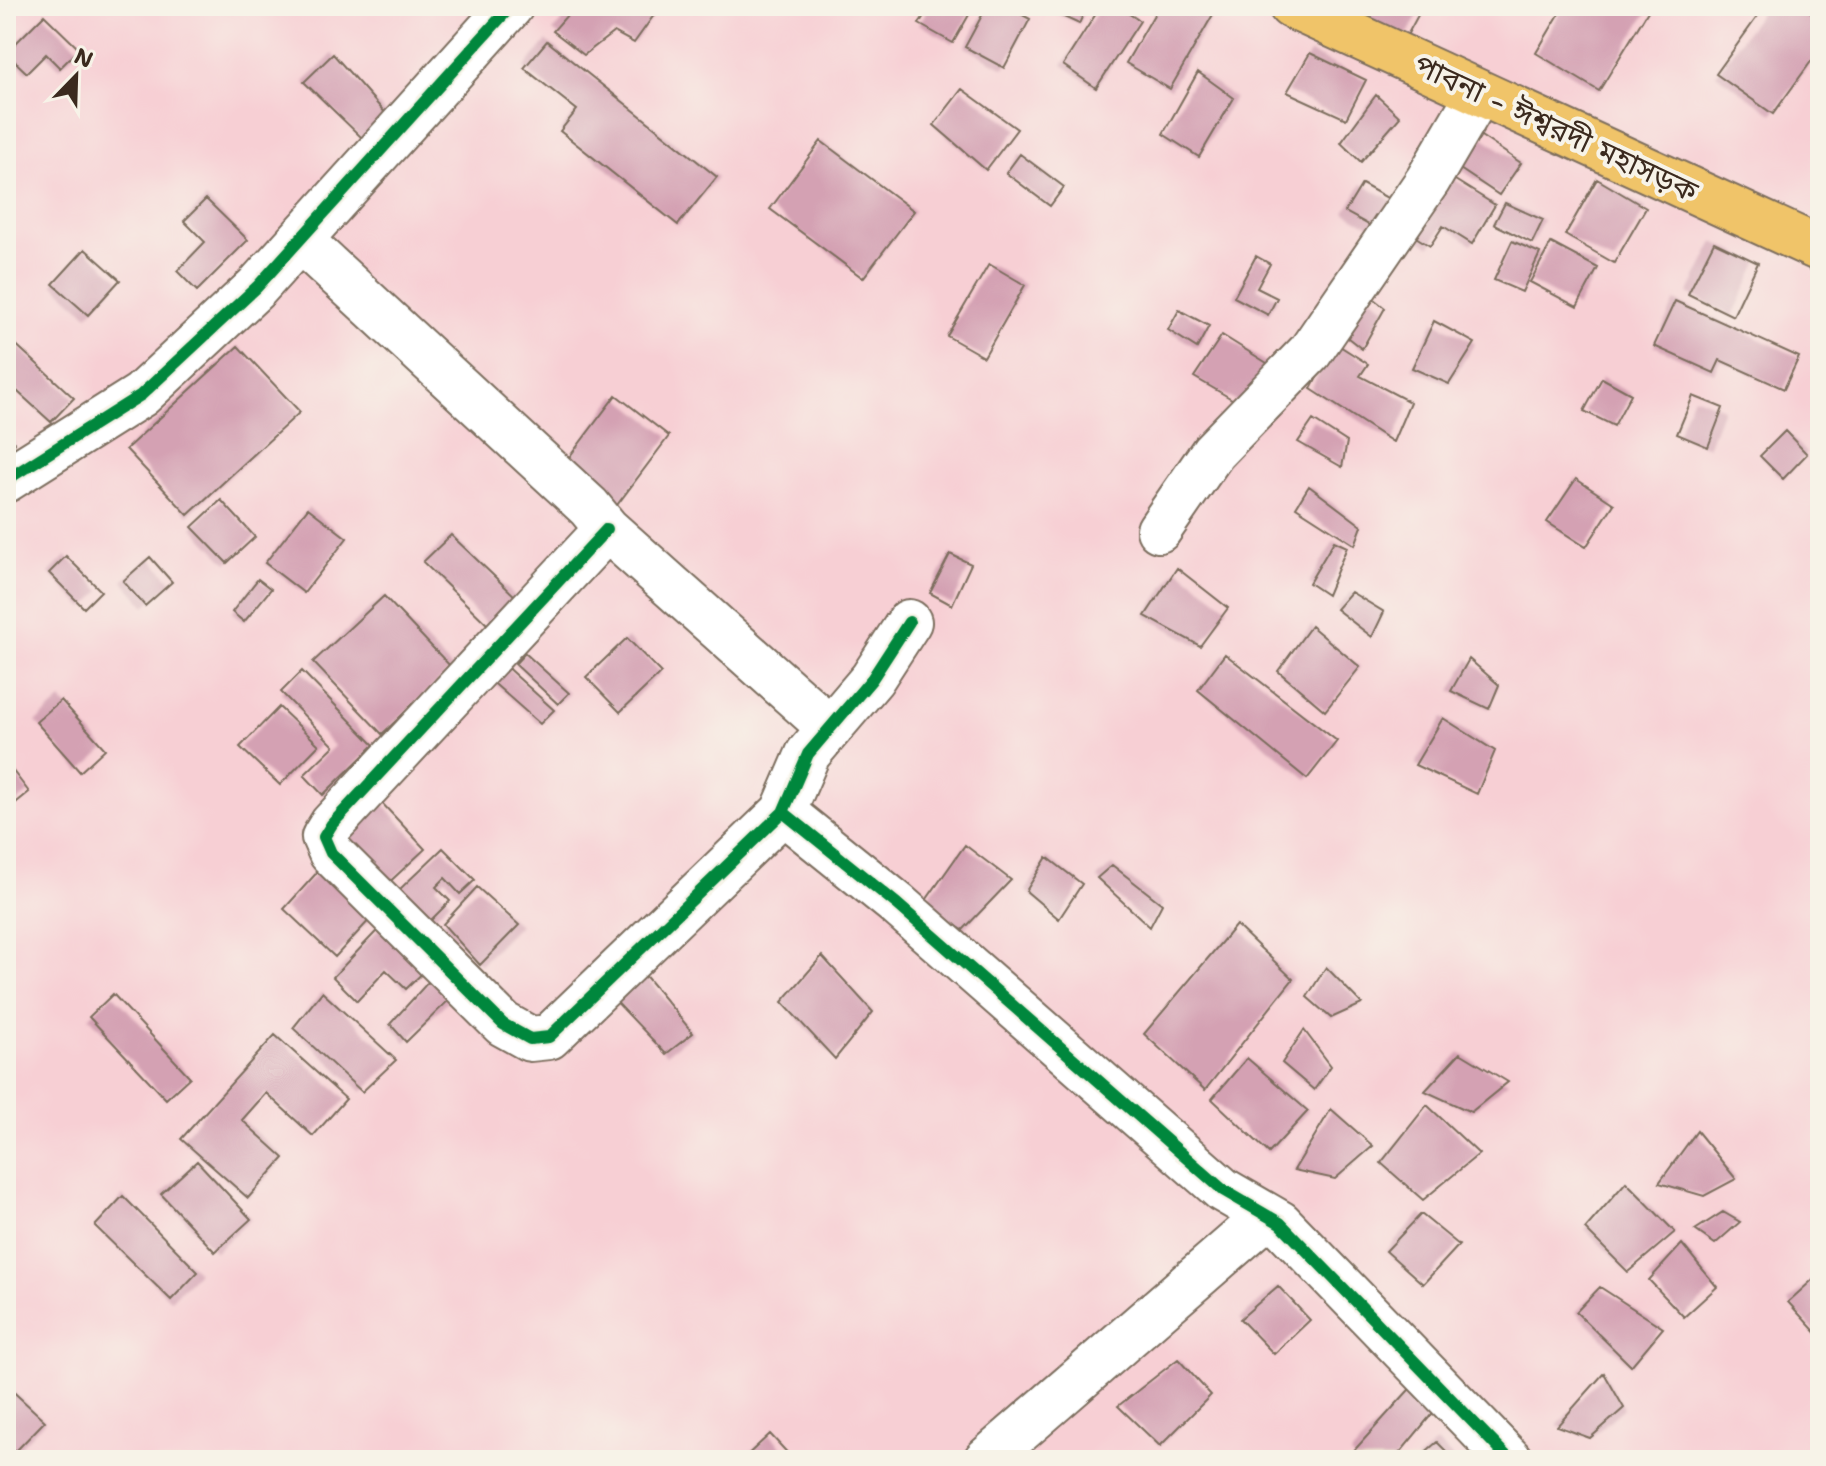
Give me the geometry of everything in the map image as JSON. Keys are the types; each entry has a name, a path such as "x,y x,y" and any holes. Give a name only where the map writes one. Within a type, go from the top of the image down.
{"main road":[{"name":"পাবনা - ঈশ্বরদী মহাসড়ক","path":"1291,6 1820,249"}],"street":[{"path":"6,480 141,395 257,287 511,6"},
{"path":"1159,530 1213,452 1310,352 1428,180 1479,93"},
{"path":"300,240 589,507 607,529 830,728"},
{"path":"607,529 332,824 324,837 331,853 503,1024 530,1039 549,1037 783,812 808,754 872,679 909,622"},
{"path":"783,812 897,904 1223,1190 1280,1223 1510,1460"},
{"path":"986,1460 1267,1216"}],"shaded area":[{"path":"6,6 1820,6 1820,1460 6,1460"}],"building":[{"path":"575,6 641,6 654,15 634,43 614,32 584,55 553,31"},
{"path":"930,6 974,6 953,43 919,24"},
{"path":"987,6 1006,6 1030,19 1004,68 965,47"},
{"path":"1040,6 1087,6 1079,24"},
{"path":"1101,6 1117,6 1140,21 1096,88 1063,65"},
{"path":"1159,6 1208,6 1215,11 1170,89 1126,63"},
{"path":"1341,6 1423,6 1404,41"},
{"path":"1564,6 1639,6 1648,11 1599,91 1536,53"},
{"path":"1765,6 1802,6 1820,19 1820,49 1773,114 1716,74"},
{"path":"44,15 79,49 60,68 46,54 27,73 6,53"},
{"path":"547,41 717,177 678,225 560,131 577,110 524,68"},
{"path":"1310,53 1366,80 1346,119 1287,92"},
{"path":"333,54 388,116 362,138 304,82"},
{"path":"1198,72 1234,98 1199,157 1163,134"},
{"path":"962,89 1017,129 986,170 934,125"},
{"path":"1376,95 1400,117 1361,162 1341,143"},
{"path":"1475,132 1521,163 1499,195 1454,165"},
{"path":"821,141 914,211 863,278 770,209"},
{"path":"1020,154 1064,187 1050,206 1006,173"},
{"path":"1447,175 1495,205 1472,244 1443,226 1430,246 1411,234"},
{"path":"1597,179 1646,208 1614,263 1565,235"},
{"path":"1362,184 1402,206 1385,234 1345,212"},
{"path":"206,199 248,240 197,291 177,271 205,242 184,221"},
{"path":"1505,203 1543,220 1532,243 1494,224"},
{"path":"1512,241 1540,253 1522,292 1494,280"},
{"path":"1714,242 1758,263 1733,316 1688,294"},
{"path":"1551,243 1598,268 1577,307 1530,282"},
{"path":"85,249 120,280 88,315 53,284"},
{"path":"1256,256 1270,264 1257,288 1277,298 1268,315 1234,297"},
{"path":"989,264 1025,285 984,357 947,336"},
{"path":"1360,288 1385,308 1362,349 1338,330"},
{"path":"1675,301 1799,357 1784,389 1720,360 1714,373 1654,346"},
{"path":"1179,310 1209,326 1197,348 1168,330"},
{"path":"1434,321 1475,343 1449,384 1412,368"},
{"path":"1222,335 1275,368 1249,409 1194,377"},
{"path":"10,339 74,398 51,422 6,381 6,343"},
{"path":"1335,343 1368,364 1360,376 1410,402 1393,442 1311,389"},
{"path":"238,346 300,412 188,515 126,449"},
{"path":"1602,378 1631,394 1614,426 1584,411"},
{"path":"1820,392 1820,412 1813,408"},
{"path":"616,395 669,436 611,513 558,472"},
{"path":"1693,396 1723,408 1708,447 1677,434"},
{"path":"1313,420 1347,442 1342,467 1298,442"},
{"path":"1785,431 1807,454 1783,479 1760,456"},
{"path":"6,435 15,443 6,453"},
{"path":"1576,479 1614,504 1586,547 1547,522"},
{"path":"1309,486 1362,526 1355,545 1296,507"},
{"path":"221,500 255,537 227,563 192,527"},
{"path":"308,508 347,538 304,593 265,563"},
{"path":"451,535 519,600 491,628 423,562"},
{"path":"1334,541 1347,547 1327,595 1309,583"},
{"path":"950,554 971,564 952,605 930,593"},
{"path":"66,556 101,591 84,608 49,573"},
{"path":"150,557 172,582 145,606 123,581"},
{"path":"1177,568 1228,608 1200,646 1145,616"},
{"path":"258,579 271,589 244,622 232,612"},
{"path":"1351,592 1384,612 1372,637 1336,609"},
{"path":"384,596 452,668 382,734 313,662"},
{"path":"1311,626 1360,667 1325,711 1278,671"},
{"path":"627,638 661,673 620,712 586,677"},
{"path":"525,653 569,693 558,704 515,664"},
{"path":"1225,654 1337,741 1307,779 1198,690"},
{"path":"1469,659 1499,685 1489,709 1451,691"},
{"path":"502,663 554,710 540,724 488,678"},
{"path":"302,671 374,745 323,795 304,775 334,746 281,692"},
{"path":"61,700 105,749 80,772 36,722"},
{"path":"279,707 319,745 280,785 240,747"},
{"path":"1443,718 1495,751 1477,794 1415,765"},
{"path":"6,762 29,792 6,811"},
{"path":"380,801 425,849 383,888 338,842"},
{"path":"965,845 1011,880 963,930 922,906"},
{"path":"443,848 475,880 460,894 445,878 436,887 450,901 430,921 399,890"},
{"path":"1047,857 1082,884 1059,919 1026,891"},
{"path":"1112,865 1162,904 1150,927 1097,878"},
{"path":"321,868 373,916 335,957 284,909"},
{"path":"477,887 519,925 480,965 443,924"},
{"path":"390,917 435,961 406,989 386,970 357,1001 333,977"},
{"path":"1236,925 1293,979 1205,1090 1144,1034"},
{"path":"822,956 873,1012 835,1059 782,1002"},
{"path":"638,967 693,1033 666,1054 609,994"},
{"path":"1326,967 1362,1004 1331,1018 1307,997"},
{"path":"440,969 458,991 406,1042 390,1024"},
{"path":"322,992 396,1060 362,1092 293,1028"},
{"path":"113,994 190,1077 166,1099 89,1017"},
{"path":"1304,1030 1331,1066 1314,1090 1282,1063"},
{"path":"275,1035 346,1099 313,1136 266,1093 242,1120 284,1158 248,1198 181,1139"},
{"path":"1460,1053 1508,1082 1471,1112 1425,1091"},
{"path":"1247,1058 1308,1111 1269,1153 1212,1099"},
{"path":"1427,1105 1479,1154 1423,1200 1381,1163"},
{"path":"1331,1109 1373,1146 1335,1179 1294,1170"},
{"path":"1697,1131 1736,1179 1704,1196 1659,1183"},
{"path":"197,1161 251,1219 215,1252 161,1194"},
{"path":"1626,1182 1675,1232 1628,1272 1585,1229"},
{"path":"123,1196 198,1272 171,1300 95,1226"},
{"path":"1723,1212 1740,1222 1715,1244 1695,1230"},
{"path":"1421,1214 1459,1245 1423,1284 1386,1251"},
{"path":"1682,1244 1717,1287 1684,1317 1649,1280"},
{"path":"1820,1273 1820,1337 1788,1302"},
{"path":"1278,1286 1310,1320 1274,1354 1240,1319"},
{"path":"1600,1287 1663,1328 1631,1366 1576,1312"},
{"path":"1178,1359 1211,1395 1160,1446 1118,1406"},
{"path":"1604,1373 1624,1408 1590,1438 1557,1426"},
{"path":"1417,1381 1441,1403 1394,1460 1356,1460 1350,1455"},
{"path":"6,1385 45,1421 15,1452 6,1444"},
{"path":"770,1434 794,1460 742,1460"},
{"path":"1437,1442 1455,1460 1416,1460"}],"cycle path":[{"path":"6,480 141,395 257,287 511,6"},
{"path":"607,529 332,824 324,837 331,853 503,1024 530,1039 549,1037 783,812"},
{"path":"909,622 872,679 808,754 783,812 897,904 1223,1190 1280,1223 1510,1460"}]}
